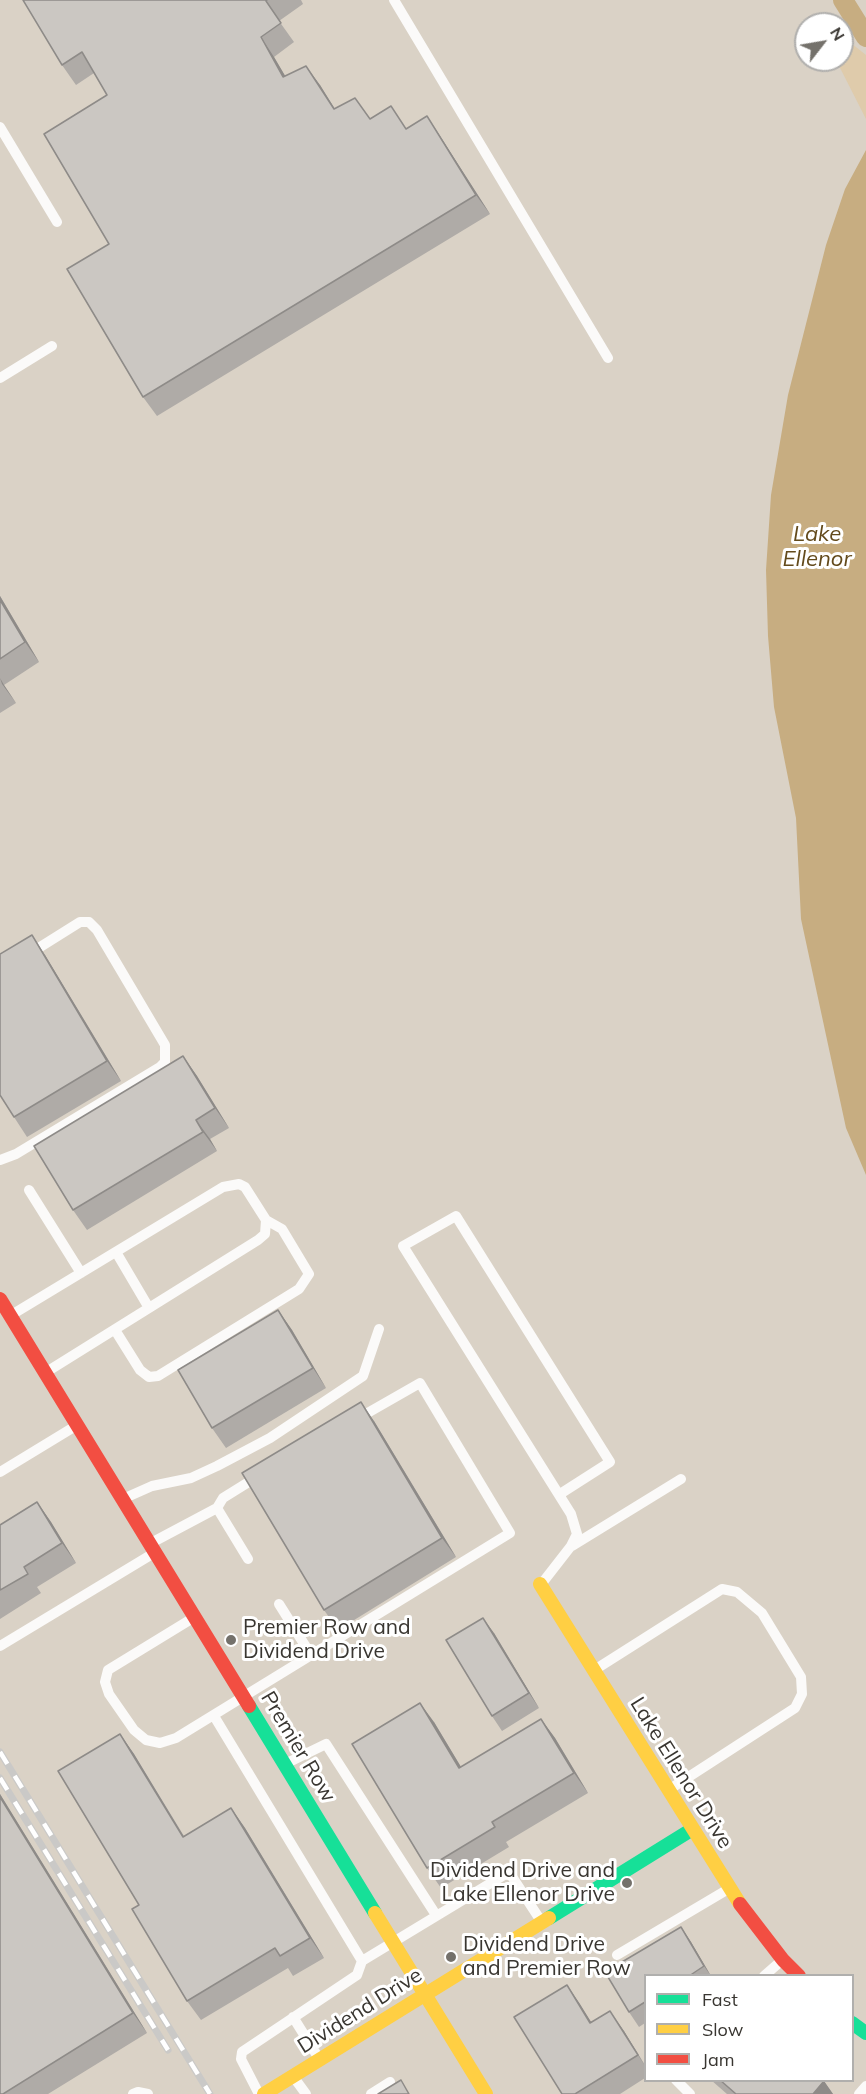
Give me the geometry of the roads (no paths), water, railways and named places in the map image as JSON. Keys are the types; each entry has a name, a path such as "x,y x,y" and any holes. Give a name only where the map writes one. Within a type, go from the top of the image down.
{"street":[{"name":"Premier Row","path":"0,1299 5,1316 45,1373 486,2094"},
{"name":"Lake Ellenor Drive","path":"540,1584 728,1889 783,1960 797,1974"},
{"name":"Dividend Drive","path":"264,2094 691,1830"}],"lane":[{"path":"394,0 608,358"},
{"path":"0,127 57,222"},
{"path":"0,378 52,346"},
{"path":"0,1160 16,1154 165,1062 165,1045 97,930 88,922 80,922 20,960"},
{"path":"5,1316 223,1187 232,1184 245,1187 266,1220 282,1229 309,1274 299,1288 158,1376 149,1377 140,1370 115,1330"},
{"path":"29,1190 81,1273"},
{"path":"540,1584 571,1546 577,1534 571,1514 404,1246 456,1216 610,1462 560,1494"},
{"path":"45,1373 258,1240 265,1234 266,1220"},
{"path":"116,1252 149,1308"},
{"path":"122,1500 152,1486 191,1478 217,1466 270,1438 326,1401 363,1376 379,1329"},
{"path":"194,1617 108,1670 105,1682 118,1710 134,1730 146,1740 160,1743 176,1738 510,1533 420,1383 348,1425"},
{"path":"0,1472 77,1425"},
{"path":"0,1646 217,1508 223,1498 233,1490 275,1466"},
{"path":"571,1546 681,1479"},
{"path":"217,1508 248,1559"},
{"path":"593,1671 722,1588 737,1592 762,1613 801,1677 802,1694 795,1708 667,1791"},
{"path":"279,1604 311,1655"},
{"path":"214,1716 362,1961"},
{"path":"285,1765 326,1744 436,1915"},
{"path":"259,2094 241,2059 242,2052 357,1975 362,1961 392,1941 509,1872 542,1923"},
{"path":"617,1955 728,1889"},
{"path":"766,1974 783,1960"},
{"path":"293,2017 320,2060"},
{"path":"293,2076 306,2094"},
{"path":"371,2094 390,2082"},
{"path":"678,2082 690,2094"},
{"path":"859,2094 866,2086"},
{"path":"134,2094 138,2092 148,2094"}],"water":[{"name":"Lake Ellenor","path":"866,150 866,1175 846,1128 801,919 796,818 774,707 768,636 766,570 771,495 788,395 826,245 845,189"}],"waterway":[{"path":"843,0 866,37"}],"railway":[{"path":"0,1752 210,2094"},
{"path":"0,1778 168,2050"}],"place":[{"name":"Premier Row and Dividend Drive","path":"231,1640"},
{"name":"Dividend Drive and Lake Ellenor Drive","path":"627,1883"},
{"name":"Dividend Drive and Premier Row","path":"451,1957"}]}
